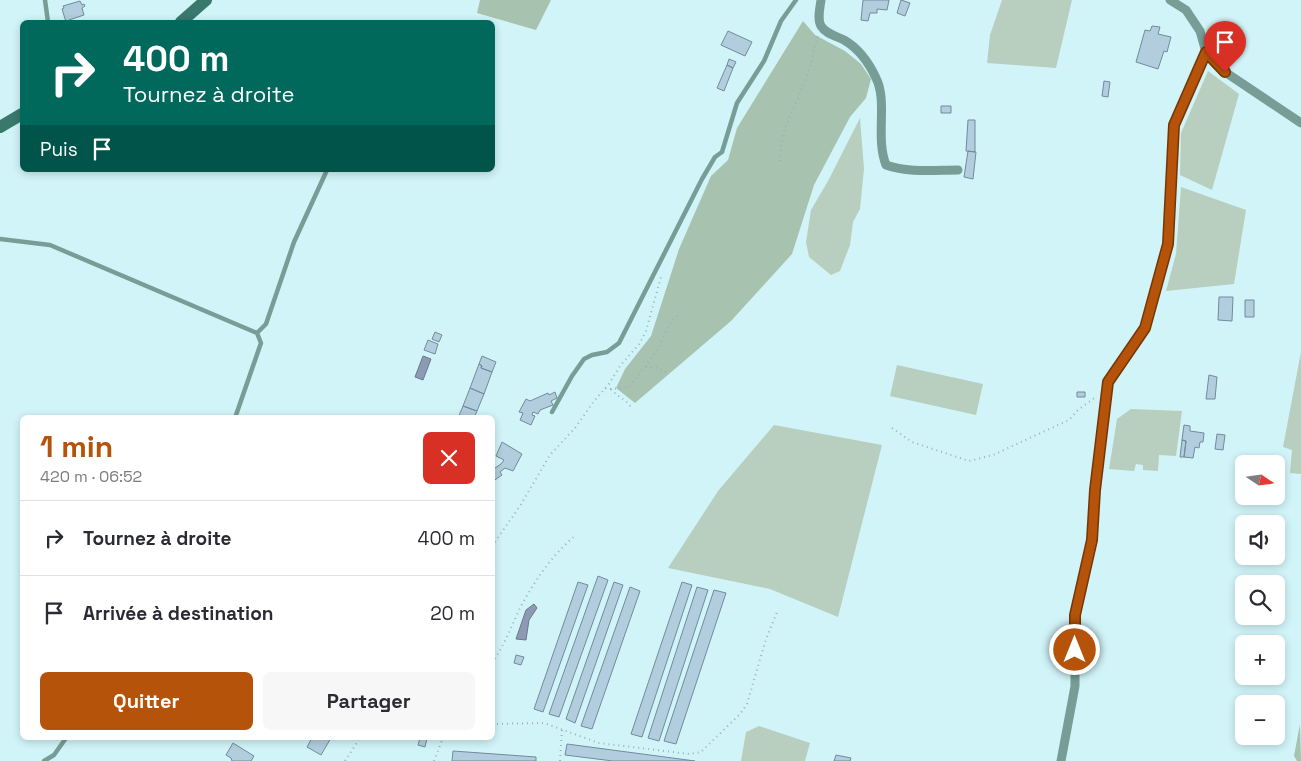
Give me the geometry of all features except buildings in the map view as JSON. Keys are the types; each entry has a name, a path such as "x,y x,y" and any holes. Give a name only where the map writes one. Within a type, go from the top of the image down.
{"main road":[{"path":"183,20 206,0"},
{"path":"0,127 20,115"}],"street":[{"path":"821,0 819,20 822,27 828,33 845,40 858,50 877,79 881,97 880,124 883,156 886,165 907,170 958,170"},
{"path":"1170,0 1186,10 1200,31 1206,52 1225,72 1301,123"},
{"path":"1061,761 1075,686 1075,615 1092,540 1095,490 1108,382 1145,328 1168,244 1174,125 1206,52"}],"lane":[{"path":"45,0 48,20"},
{"path":"552,412 584,359 607,352 619,343 702,179 715,157 722,152 737,104 764,61 781,21 796,0"},
{"path":"258,333 266,324 294,242 327,172"},
{"path":"0,239 50,245 258,333"},
{"path":"236,415 261,343 258,333"},
{"path":"44,761 54,755 65,740"}],"path":[{"path":"780,161 780,150 787,122 808,74 822,27"},
{"path":"495,542 520,506 550,455 575,428 620,366 640,343 649,323 662,272"},
{"path":"605,388 629,387 657,351 670,323 679,314"},
{"path":"646,367 654,367 670,373"},
{"path":"611,389 617,396 628,402 631,407"},
{"path":"892,428 912,442 969,461 993,455 1069,420 1078,410 1107,390"},
{"path":"495,659 502,650 520,609 543,569 554,555 576,535"},
{"path":"495,724 544,723 599,743 689,754 701,752 748,704 766,639 777,612"},
{"path":"560,761 562,728"},
{"path":"345,761 359,740"},
{"path":"434,761 442,740"}],"green space":[{"path":"480,0 551,0 536,30 477,13"},
{"path":"1002,0 1072,0 1056,68 987,63 990,35"},
{"path":"803,21 815,35 845,51 861,64 871,79 866,98 850,117 814,185 792,254 731,321 635,403 616,388 625,369 651,336 679,249 711,176 728,160 737,128"},
{"path":"1208,71 1239,94 1212,190 1180,175 1181,133"},
{"path":"860,118 864,169 860,209 853,222 850,245 840,271 831,275 809,257 806,242 811,210"},
{"path":"1181,187 1246,210 1234,284 1166,291 1176,254"},
{"path":"1301,352 1301,474 1290,473 1292,450 1283,447"},
{"path":"897,365 983,384 976,415 890,396"},
{"path":"1131,409 1182,411 1176,456 1159,455 1158,471 1143,470 1143,465 1136,464 1134,471 1109,469 1117,419"},
{"path":"774,425 882,445 838,617 770,589 668,568 718,491"},
{"path":"1300,724 1301,761 1297,761 1294,756"},
{"path":"759,726 810,743 805,761 741,761 746,732"}],"water":[{"path":"423,356 431,359 423,380 415,377"},
{"path":"534,604 537,608 529,620 526,640 516,639 526,610"}],"route":[{"path":"1075,650 1075,615 1092,540 1095,490 1108,382 1145,328 1168,244 1174,125 1206,52 1225,72"}]}
